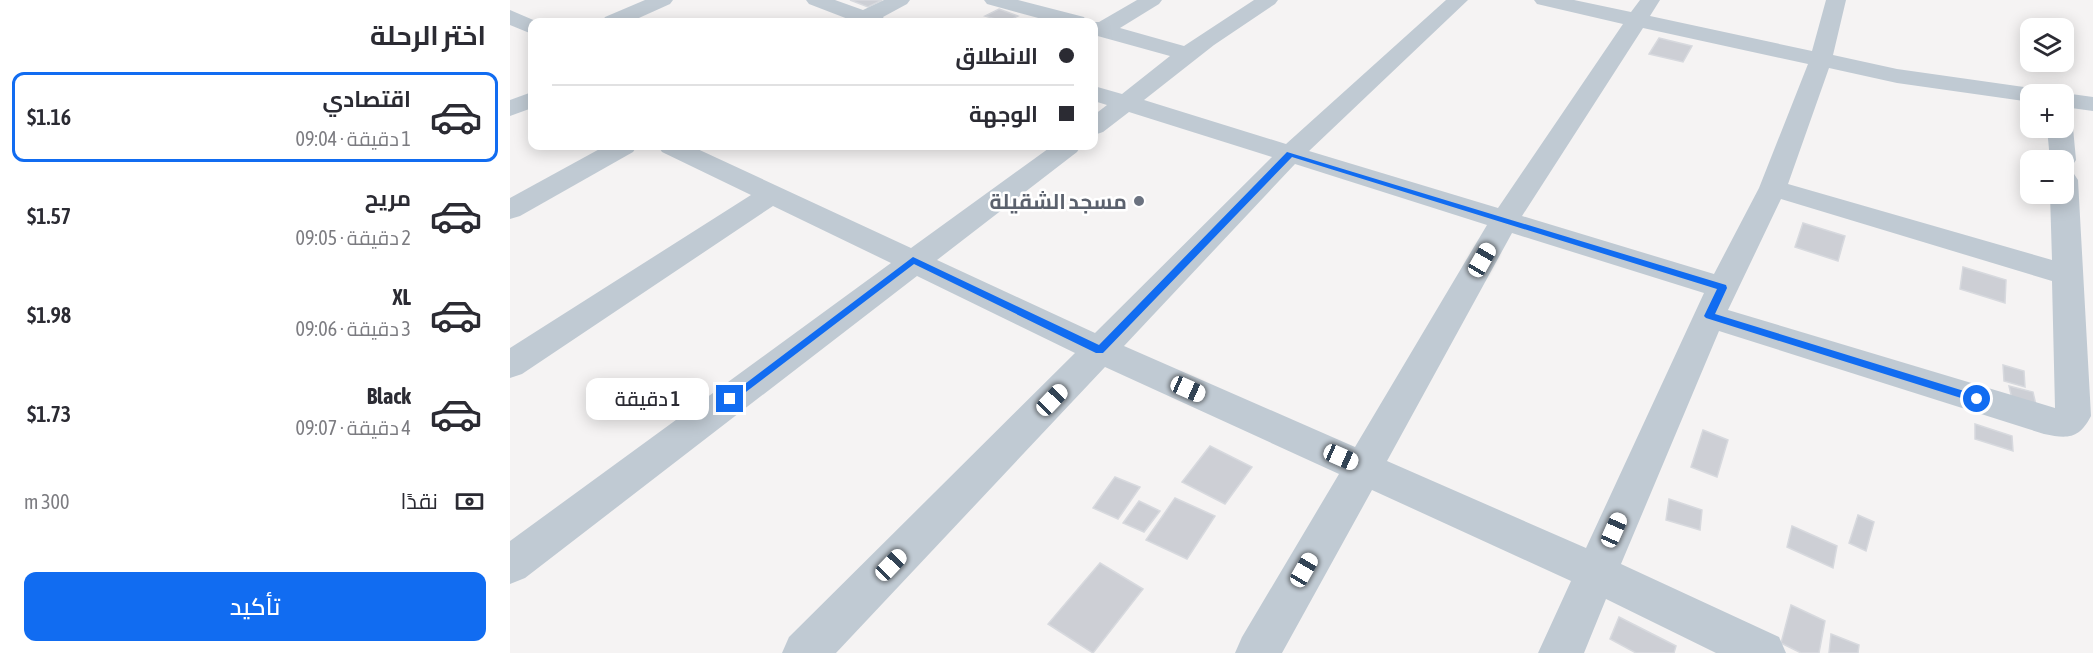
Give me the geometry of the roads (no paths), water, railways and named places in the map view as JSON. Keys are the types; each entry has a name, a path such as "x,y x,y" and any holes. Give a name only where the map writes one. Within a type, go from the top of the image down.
{"street":[{"path":"622,18 663,0"},
{"path":"816,0 859,18"},
{"path":"871,18 900,0"},
{"path":"994,0 1061,18"},
{"path":"1098,27 1152,0"},
{"path":"1098,124 1187,54 1268,0"},
{"path":"805,653 1290,154 1458,0"},
{"path":"1544,0 1644,10 1821,59 1897,76 2020,93"},
{"path":"1561,653 1716,302 1773,188 1821,59 1836,0"},
{"path":"1258,653 1506,219 1644,10"},
{"path":"510,16 528,26"},
{"path":"1098,28 1187,54"},
{"path":"1098,94 1506,219 1716,302 2044,420 2064,424 2073,416 2065,204"},
{"path":"510,109 528,101"},
{"path":"2074,101 2093,104"},
{"path":"512,207 617,150"},
{"path":"679,150 1100,350 1595,572 1763,653"},
{"path":"510,565 913,260 1063,150"},
{"path":"2074,185 2093,191"},
{"path":"1773,188 2067,275"},
{"path":"510,365 772,194"}],"place":[{"name":"مسجد الشقيلة","path":"1139,201"}]}
